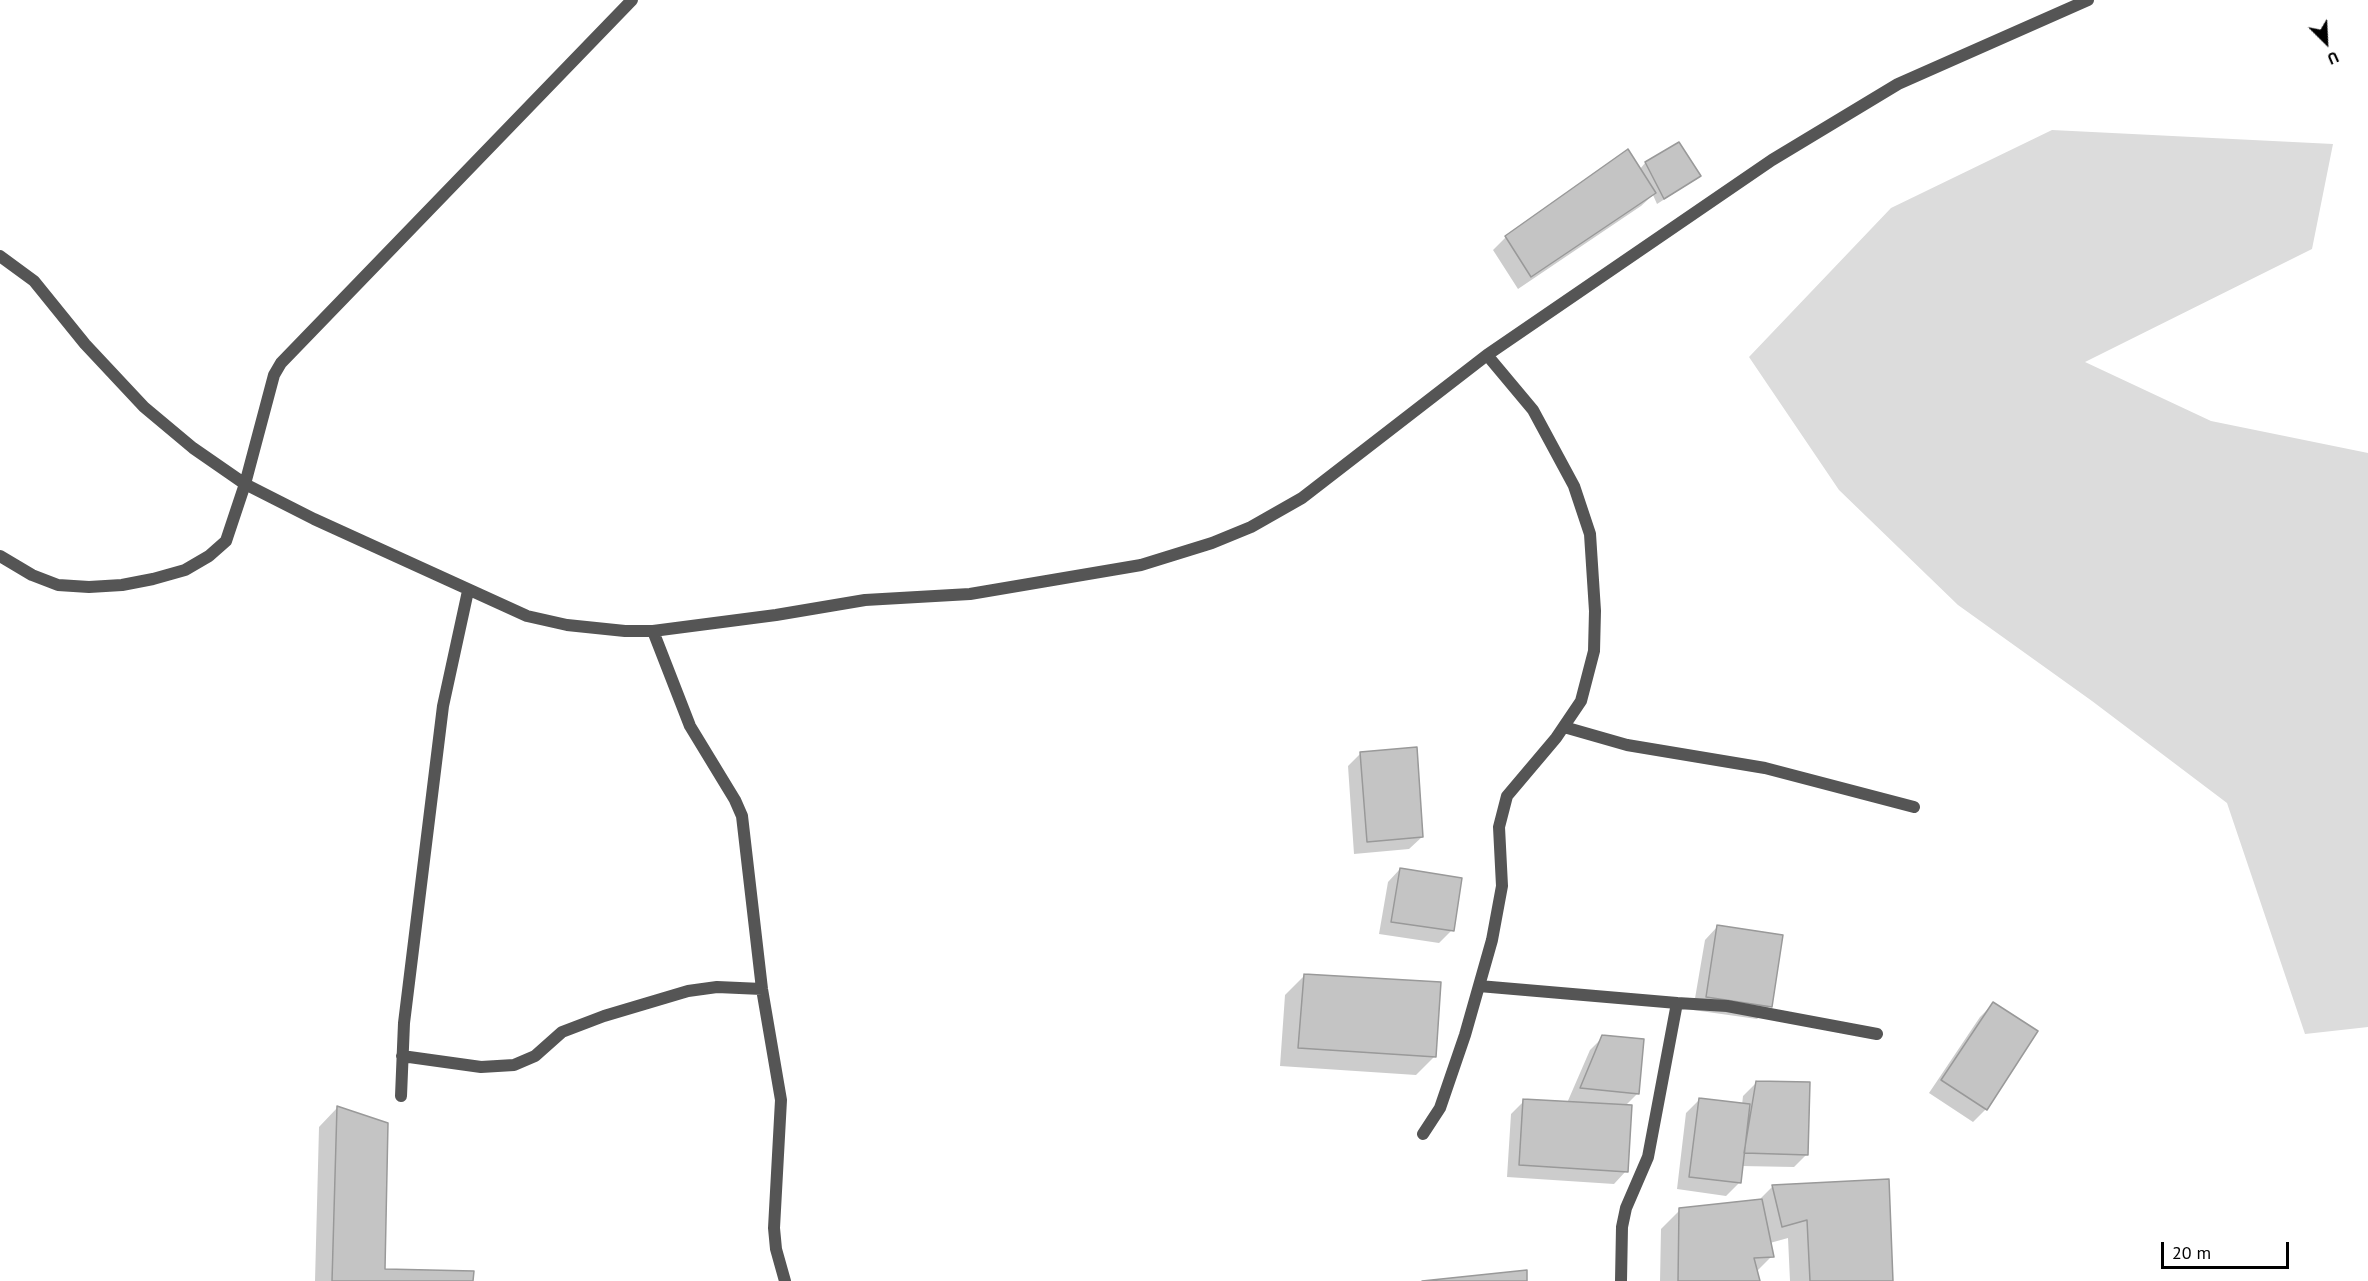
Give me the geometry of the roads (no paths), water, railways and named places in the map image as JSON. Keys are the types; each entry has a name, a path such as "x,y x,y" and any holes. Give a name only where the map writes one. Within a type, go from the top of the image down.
{"street":[{"path":"0,556 32,576 58,585 89,587 122,585 185,570 209,556 226,541 245,484 274,375 281,363 633,0"},
{"path":"0,256 34,281 85,344 144,406 193,448 245,484 314,519 527,616 567,625 625,631 653,631 776,615 865,600 969,594 1142,565 1212,543 1251,527 1302,498 1487,355 1772,160 1898,84 2088,0"},
{"path":"1424,1134 1440,1108 1492,940 1502,886 1499,827 1507,796 1564,727 1581,701 1594,651 1595,611 1590,534 1574,486 1533,410 1487,355"},
{"path":"401,1096 404,1023 443,706 468,591"},
{"path":"653,631 690,726 735,800 742,816 762,989 782,1100 774,1228 776,1249 785,1281"},
{"path":"1564,727 1627,745 1765,768 1914,807"},
{"path":"1479,986 1727,1006 1877,1034"},
{"path":"402,1056 481,1067 514,1065 535,1056 562,1032 604,1016 688,991 717,987 762,989"},
{"path":"1621,1281 1622,1227 1626,1208 1648,1157 1677,1003"}]}
